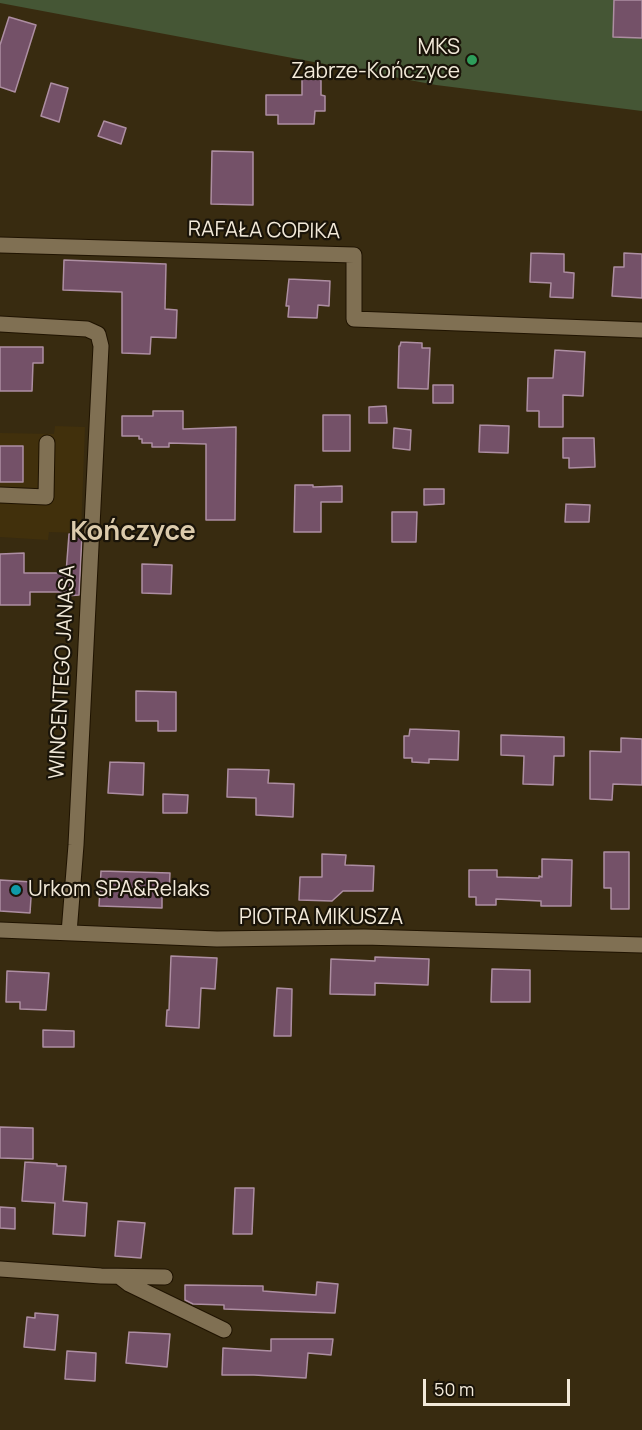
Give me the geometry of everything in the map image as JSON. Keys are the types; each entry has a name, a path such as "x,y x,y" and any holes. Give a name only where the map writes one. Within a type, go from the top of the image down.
{"street":[{"name":"RAFAŁA COPIKA","path":"0,245 354,255 354,319 642,330"},
{"name":"WINCENTEGO JANASA","path":"0,324 93,330 98,334 101,346 76,845 69,933"},
{"path":"0,495 46,497 47,443"},
{"name":"PIOTRA MIKUSZA","path":"0,930 217,939 364,937 642,945"},
{"path":"0,1269 165,1277"},
{"path":"119,1276 129,1284 224,1330"}],"shaded area":[{"path":"55,426 85,427 81,533 49,532 48,540 0,537 0,433 54,434"}],"green space":[{"name":"MKS Zabrze-Kończyce","path":"0,0 642,0 642,111 436,85 0,3"}],"building":[{"path":"614,0 642,0 642,38 613,37"},
{"path":"9,17 36,25 15,92 0,87 0,45"},
{"path":"302,77 321,77 321,95 325,96 325,111 315,111 314,124 278,124 278,115 266,115 266,95 302,95"},
{"path":"51,83 68,88 59,122 41,116"},
{"path":"104,121 126,128 121,144 98,136"},
{"path":"212,151 253,152 253,205 211,204"},
{"path":"531,253 564,254 564,272 574,273 573,298 550,297 551,283 530,282"},
{"path":"624,253 642,254 642,298 612,296 614,267 624,267"},
{"path":"64,260 166,264 165,309 177,310 176,338 151,337 150,354 122,353 122,292 63,290"},
{"path":"289,279 330,281 329,306 318,305 317,318 288,317 289,306 286,306"},
{"path":"401,342 422,343 422,348 430,348 428,389 398,388"},
{"path":"0,347 43,347 43,363 33,363 32,391 0,391"},
{"path":"555,350 585,352 583,396 563,395 563,427 539,427 539,411 527,411 528,378 553,378"},
{"path":"433,385 453,385 453,403 433,403"},
{"path":"386,406 387,423 369,423 369,407"},
{"path":"153,411 183,411 183,429 236,427 235,520 206,520 206,444 169,443 169,447 152,447 152,443 142,443 139,436 122,436 122,416 153,416"},
{"path":"323,415 350,415 350,451 323,451"},
{"path":"480,425 509,426 508,453 479,452"},
{"path":"394,428 411,430 410,450 393,448"},
{"path":"563,438 594,438 595,467 569,468 569,458 563,458"},
{"path":"0,446 23,446 23,482 0,482"},
{"path":"295,485 342,486 342,502 321,502 321,532 294,532"},
{"path":"424,489 444,489 444,504 424,505"},
{"path":"566,504 590,505 589,522 565,522"},
{"path":"392,512 417,512 416,542 392,542"},
{"path":"69,534 82,535 79,595 65,596 65,592 30,592 30,605 0,605 0,554 24,553 24,573 66,573"},
{"path":"142,564 172,565 171,594 142,593"},
{"path":"136,691 176,692 176,731 158,731 158,721 136,721"},
{"path":"410,729 459,731 458,760 429,759 429,763 412,762 412,758 404,758 404,736 409,736"},
{"path":"501,735 564,737 564,756 554,756 553,785 523,784 524,756 501,755"},
{"path":"621,738 642,739 642,785 613,784 612,800 590,799 590,751 621,752"},
{"path":"110,762 144,763 143,795 108,793"},
{"path":"228,769 269,770 268,783 294,784 293,817 256,815 256,798 227,797"},
{"path":"163,794 188,795 187,813 163,813"},
{"path":"604,852 629,852 629,909 611,909 611,888 604,888"},
{"path":"322,854 346,855 345,865 374,866 373,891 343,891 332,901 299,900 300,877 322,877"},
{"path":"542,859 572,860 571,906 541,906 541,901 496,899 496,905 476,905 476,897 469,897 469,870 497,870 497,877 539,878 539,876 542,877"},
{"path":"101,871 170,873 169,894 162,894 162,908 99,906"},
{"name":"Urkom SPA&Relaks","path":"0,880 32,882 30,913 0,911"},
{"path":"171,956 217,958 215,989 201,988 199,1028 166,1026 167,1010 169,1010"},
{"path":"375,957 429,959 428,985 375,983 375,995 330,994 331,959 375,961"},
{"path":"492,969 530,970 530,1002 491,1002"},
{"path":"7,971 49,973 46,1010 20,1009 20,1002 6,1002"},
{"path":"277,988 292,989 291,1036 274,1036"},
{"path":"43,1030 74,1031 74,1047 43,1047"},
{"path":"0,1127 33,1128 33,1159 0,1158"},
{"path":"25,1162 66,1166 63,1201 87,1203 85,1236 53,1234 55,1203 22,1201"},
{"path":"235,1188 254,1188 252,1234 233,1234"},
{"path":"0,1207 15,1208 15,1229 0,1228"},
{"path":"118,1221 145,1223 141,1258 115,1256"},
{"path":"317,1282 338,1284 335,1313 224,1309 224,1305 193,1304 185,1300 185,1285 263,1286 263,1291 316,1295"},
{"path":"35,1313 58,1315 55,1350 24,1347 27,1317 35,1318"},
{"path":"129,1332 170,1334 167,1367 126,1363"},
{"path":"271,1339 333,1339 331,1355 308,1353 306,1378 222,1375 223,1348 271,1351"},
{"path":"67,1351 96,1353 95,1381 65,1379"}],"place":[{"name":"MKS Zabrze-Kończyce","path":"472,60"},
{"name":"Urkom SPA&Relaks","path":"16,890"}],"district":[{"name":"Kończyce","path":"133,532"}]}
